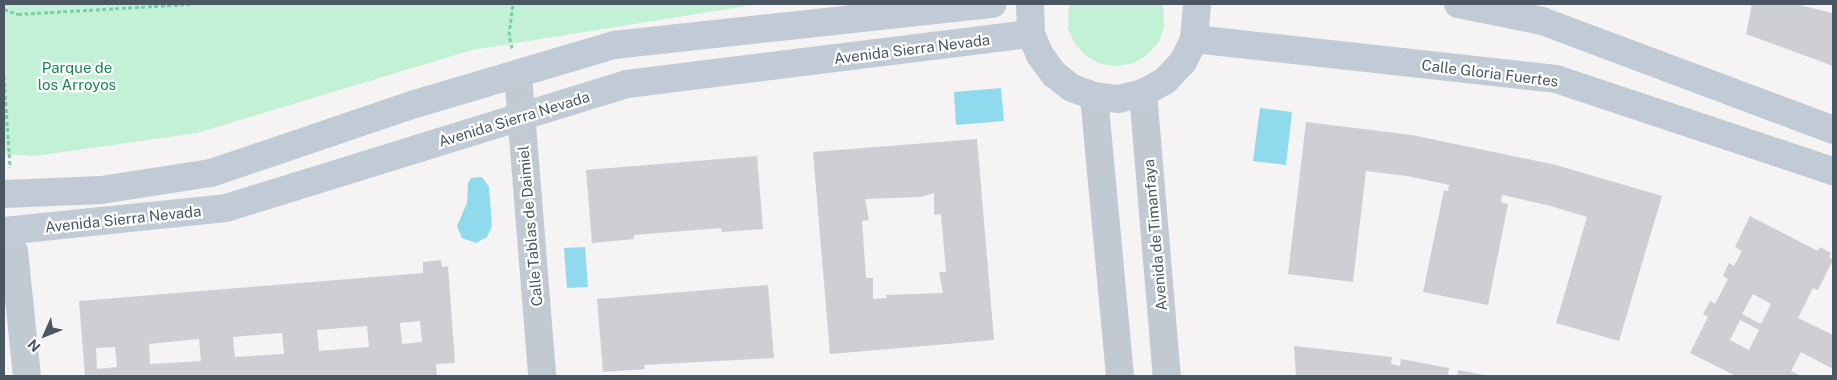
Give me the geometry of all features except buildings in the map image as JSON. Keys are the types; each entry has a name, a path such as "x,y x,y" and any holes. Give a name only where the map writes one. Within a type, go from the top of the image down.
{"main road":[{"path":"7,182 100,190 211,174 415,104 518,76 614,44 992,4"},
{"path":"1030,4 1031,34 1040,55 1054,74 1072,88 1094,96 1119,99 1143,94 1166,81 1178,68 1194,39 1196,4"},
{"path":"1458,4 1542,21 1833,130"},
{"name":"Avenida Sierra Nevada","path":"9,241 226,208 627,84 1031,34"},
{"name":"Calle Gloria Fuertes","path":"1194,39 1556,79 1833,170"}],"street":[{"name":"Calle Tablas de Daimiel","path":"518,76 542,376"},
{"name":"Avenida de Timanfaya","path":"1143,94 1166,376"},
{"path":"1094,96 1120,376"},
{"path":"9,241 27,376"}],"path":[{"path":"4,9 18,14 190,4"},
{"path":"513,4 509,35 518,76"},
{"path":"4,76 7,182"}],"green space":[{"name":"Parque de los Arroyos","path":"4,4 759,4 472,50 197,133 34,156 4,154"},
{"path":"1069,4 1163,4 1164,26 1159,42 1148,54 1134,63 1117,66 1101,64 1086,56 1075,44 1068,29"}],"water":[{"path":"1001,88 1004,121 956,125 954,92"},
{"path":"1260,108 1292,112 1286,165 1253,161"},
{"path":"482,177 489,187 492,226 487,237 476,243 462,238 457,226 467,203 468,183 471,178"},
{"path":"585,247 588,287 567,288 564,248"}]}
